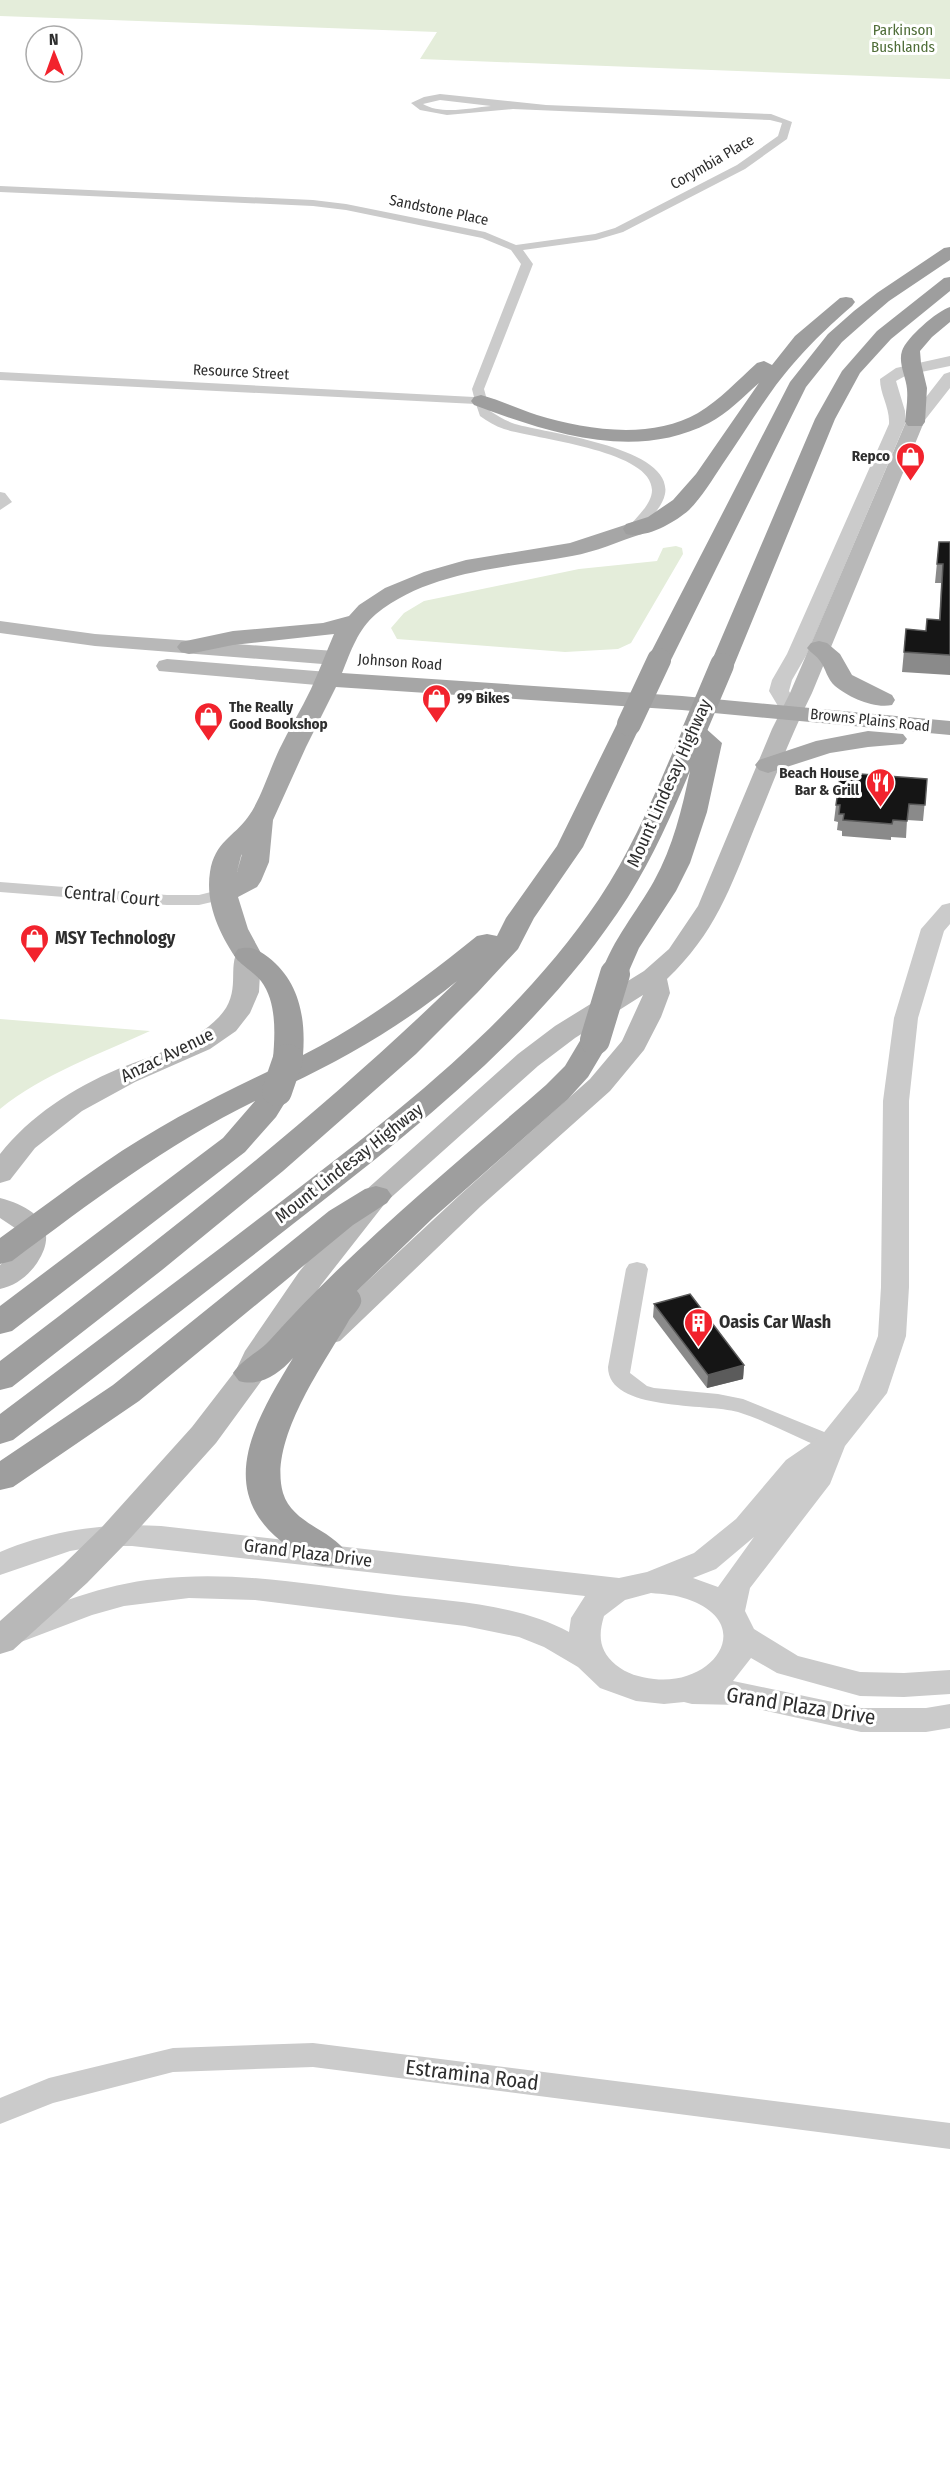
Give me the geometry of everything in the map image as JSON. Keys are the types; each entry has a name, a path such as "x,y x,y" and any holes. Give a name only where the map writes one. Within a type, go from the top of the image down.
{"highway":[{"path":"872,283 950,238"},
{"path":"0,1379 237,1192 405,1048 508,943 520,918 570,847 659,660 797,386 829,346 861,315 883,297 950,252"},
{"name":"Mount Lindesay Highway","path":"0,1431 373,1146 449,1084 542,993 600,918 644,846 825,418 848,379 884,335 950,282"},
{"path":"634,529 656,522 681,504 703,478 768,383 802,340 856,294"},
{"path":"915,422 917,394 910,357 913,346 950,313"},
{"path":"481,401 535,421 572,429 627,434 660,433 705,418 784,350 802,340"},
{"path":"251,1373 277,1354 344,1285 477,1160 557,1092 577,1071 595,1040 625,946 653,907 670,878 690,824 709,743 694,731"},
{"path":"0,1254 116,1169 157,1143 241,1096 317,1060 366,1032 435,984 474,951 520,918"},
{"path":"0,1323 211,1165 252,1125 277,1091 288,1059 291,1037 283,996 273,976 248,955"},
{"path":"0,1478 126,1393 341,1218 376,1196"},
{"path":"329,1555 277,1517 266,1499 261,1484 262,1467 270,1436 334,1315 344,1303 344,1285"}],"main road":[{"path":"1,1640 75,1574 114,1535 204,1436 251,1373 261,1351 310,1279 376,1196 528,1060 565,1032 653,977 686,944 711,906 768,765 790,698 819,648 915,422"},
{"path":"248,955 230,924 223,894 223,877 235,844 260,820 354,622 379,601 432,577 466,567 574,549 634,529"},
{"path":"189,647 233,638 324,630 354,622"},
{"name":"Johnson Road","path":"0,627 95,640 189,647 332,668 790,698"},
{"path":"819,648 832,659 836,671 843,680 883,700"},
{"name":"Johnson Road","path":"21,651 143,664 567,672"},
{"path":"630,677 790,698"},
{"name":"Browns Plains Road","path":"790,698 883,700 950,705"},
{"name":"Browns Plains Road","path":"790,698 950,729"},
{"path":"768,765 825,746 845,742 898,739 950,741"},
{"name":"Anzac Avenue","path":"0,1174 36,1131 84,1096 179,1053 223,1027 237,1012 244,998 248,980 248,955"},
{"path":"324,1337 471,1200 600,1085 634,1044 648,1017 657,993 653,977"},
{"path":"0,1207 24,1218 32,1230 33,1242 25,1260 17,1269 0,1280"}],"street":[{"name":"Corymbia Place","path":"513,106 441,112 421,109 416,103 427,98 448,96 513,106 771,117 787,122 783,137 741,167 620,230 596,237 515,248"},
{"name":"Sandstone Place","path":"0,189 314,203 346,207 485,235 515,248"},
{"path":"515,248 525,258 526,264 477,389 484,413 508,426 609,450 639,461 648,467 659,483 660,490 656,502 634,529"},
{"path":"790,698 897,424 897,406 888,387 888,379 897,373 950,361"},
{"name":"Resource Street","path":"0,376 481,401"},
{"path":"915,422 948,383"},
{"path":"0,496 5,502 0,506"},
{"name":"Central Court","path":"0,887 167,900 199,900 223,894"},
{"path":"590,1659 584,1644 584,1628 590,1612 602,1599 619,1589 651,1582 705,1561 747,1526 797,1467 831,1443 872,1393 892,1336 895,1287 896,1101 906,1018 933,929 950,910"},
{"path":"638,1269 619,1376 639,1391 653,1395 718,1401 743,1406 831,1443"},
{"path":"1,1640 66,1613 126,1595 197,1588 275,1591 473,1615 543,1633 590,1659 603,1673 621,1684 642,1691 665,1694 688,1691 711,1683 728,1670 738,1653 734,1624 734,1587 753,1559 819,1477 831,1443"},
{"name":"Grand Plaza Drive","path":"0,1564 57,1544 114,1535 161,1537 329,1555 553,1584 619,1589"},
{"path":"651,1582 696,1589 714,1599 734,1624"},
{"name":"Grand Plaza Drive","path":"734,1624 788,1665 860,1684 904,1685 950,1682"},
{"name":"Grand Plaza Drive","path":"688,1691 740,1693 861,1720 926,1720 950,1716"},
{"name":"Estramina Road","path":"0,2110 49,2091 173,2060 313,2055 950,2136"}],"green space":[{"name":"Parkinson Bushlands","path":"0,0 950,0 950,79 420,59 437,32 0,16"},
{"path":"676,546 682,548 683,554 631,643 618,649 565,652 397,639 391,628 404,613 424,601 579,569 657,561 663,548"},
{"path":"0,1019 150,1031 53,1075 0,1109"}],"building":[{"path":"939,542 950,542 950,655 904,652 906,629 926,631 927,619 940,620 943,564 937,564"},
{"path":"860,774 927,779 925,805 909,804 907,821 893,820 892,824 843,820 844,814 839,814 840,805 836,805 840,777 859,779"},
{"name":"Oasis Car Wash","path":"690,1294 744,1365 708,1375 654,1304"}],"place":[{"name":"Repco","path":"911,482"},
{"name":"99 Bikes","path":"436,724"},
{"name":"The Really Good Bookshop","path":"208,742"},
{"name":"Beach House Bar & Grill","path":"880,808"},
{"name":"MSY Technology","path":"34,964"},
{"name":"Oasis Car Wash","path":"698,1348"}]}
